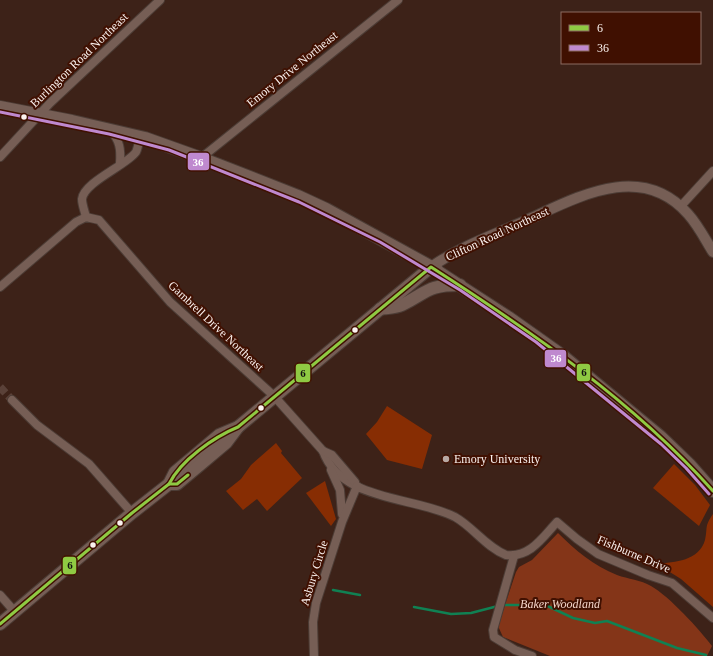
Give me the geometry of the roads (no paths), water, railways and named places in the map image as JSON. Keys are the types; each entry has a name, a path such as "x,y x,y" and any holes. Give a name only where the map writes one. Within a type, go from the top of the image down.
{"main road":[{"path":"0,107 140,137 201,158 306,200 432,267 497,310 576,366 676,450 713,491"},
{"path":"0,624 83,556 132,513 169,484 175,472 219,435 238,427 432,267"},
{"path":"355,329 419,277"},
{"path":"380,309 401,306 431,288 441,285 460,285"}],"street":[{"name":"Burlington Road Northeast","path":"0,157 38,115 160,0"},
{"name":"Emory Drive Northeast","path":"201,158 398,0"},
{"path":"110,130 116,136 121,147 120,164"},
{"path":"0,287 76,222 86,217 82,199 84,194 120,164 126,161 136,151 140,137"},
{"path":"681,206 713,171"},
{"name":"Clifton Road Northeast","path":"432,267 462,248 568,201 608,187 631,186 644,188 665,196 681,206 694,221 713,252"},
{"name":"Gambrell Drive Northeast","path":"86,217 99,220 104,224 170,302 278,393"},
{"path":"278,393 323,451 326,460 339,475 367,492 451,515 464,523 500,553 514,556 493,634 515,650 532,656"},
{"path":"12,400 37,425 89,464 132,513"},
{"path":"323,451 332,455 345,469 357,486"},
{"name":"Asbury Circle","path":"326,460 340,490 342,522"},
{"name":"Asbury Circle","path":"314,656 313,622 316,603 342,522 357,486"},
{"name":"Fishburne Drive","path":"514,556 527,553 558,522 577,539 598,554 648,575 672,583 713,618"},
{"path":"0,594 15,612"}],"waterway":[{"path":"333,590 360,595"},
{"path":"503,605 525,605 537,601 573,618 595,623 607,621 677,648 706,655"},
{"path":"414,607 451,614 471,613 498,606"}],"tunnel":[{"path":"0,387 12,400"}],"place":[{"name":"Emory University","path":"446,459"}],"park label":[{"name":"Baker Woodland","path":"560,604"}]}
